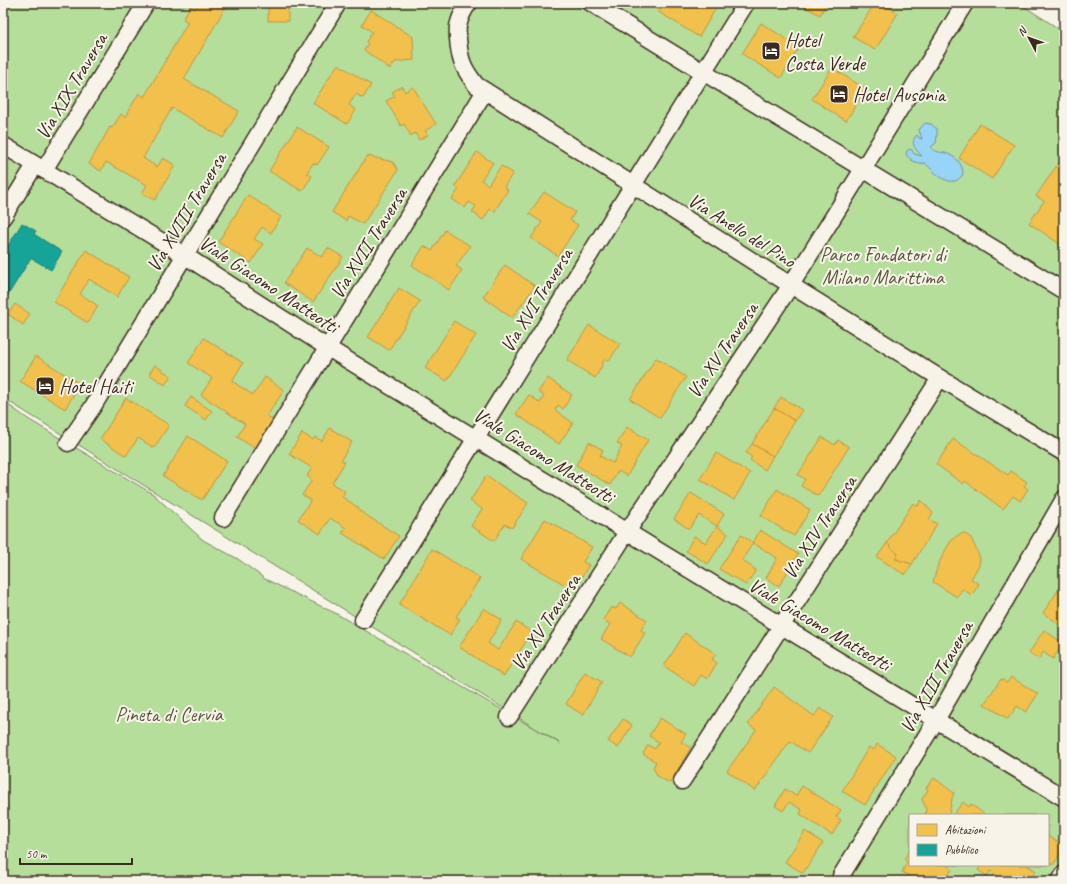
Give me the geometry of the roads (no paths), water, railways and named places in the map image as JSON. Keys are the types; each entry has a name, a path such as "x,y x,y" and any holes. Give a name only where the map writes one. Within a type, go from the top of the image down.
{"street":[{"name":"Via XIX Traversa","path":"3,217 40,167 146,3"},
{"name":"Via XVIII Traversa","path":"68,443 92,408 184,254 338,3"},
{"path":"591,3 702,72 1064,291"},
{"name":"Via XVI Traversa","path":"363,620 746,3"},
{"name":"Via XV Traversa","path":"509,717 627,532 791,285 965,3"},
{"name":"Via Anello del Pino","path":"464,4 458,26 460,57 468,75 476,85 485,92 791,285 1064,454"},
{"name":"Via XVII Traversa","path":"223,518 485,92"},
{"name":"Viale Giacomo Matteotti","path":"3,145 184,254 328,348 1064,798"},
{"name":"Via XIV Traversa","path":"682,781 940,378"},
{"name":"Via XIII Traversa","path":"841,876 936,720 1064,499"},
{"path":"1060,881 1064,874"}],"water":[{"path":"925,123 931,124 937,129 936,143 931,147 932,149 952,156 958,160 962,166 963,174 959,179 949,181 943,179 925,163 914,162 906,154 909,149 912,150 914,154 922,156 913,144 917,135 922,139 919,130"}],"place":[{"name":"Hotel Costa Verde","path":"771,51"},
{"name":"Hotel Ausonia","path":"839,94"},
{"name":"Hotel Haiti","path":"45,386"}],"park label":[{"name":"Parco Fondatori di Milano Marittima","path":"883,266"},
{"name":"Pineta di Cervia","path":"169,714"}]}
